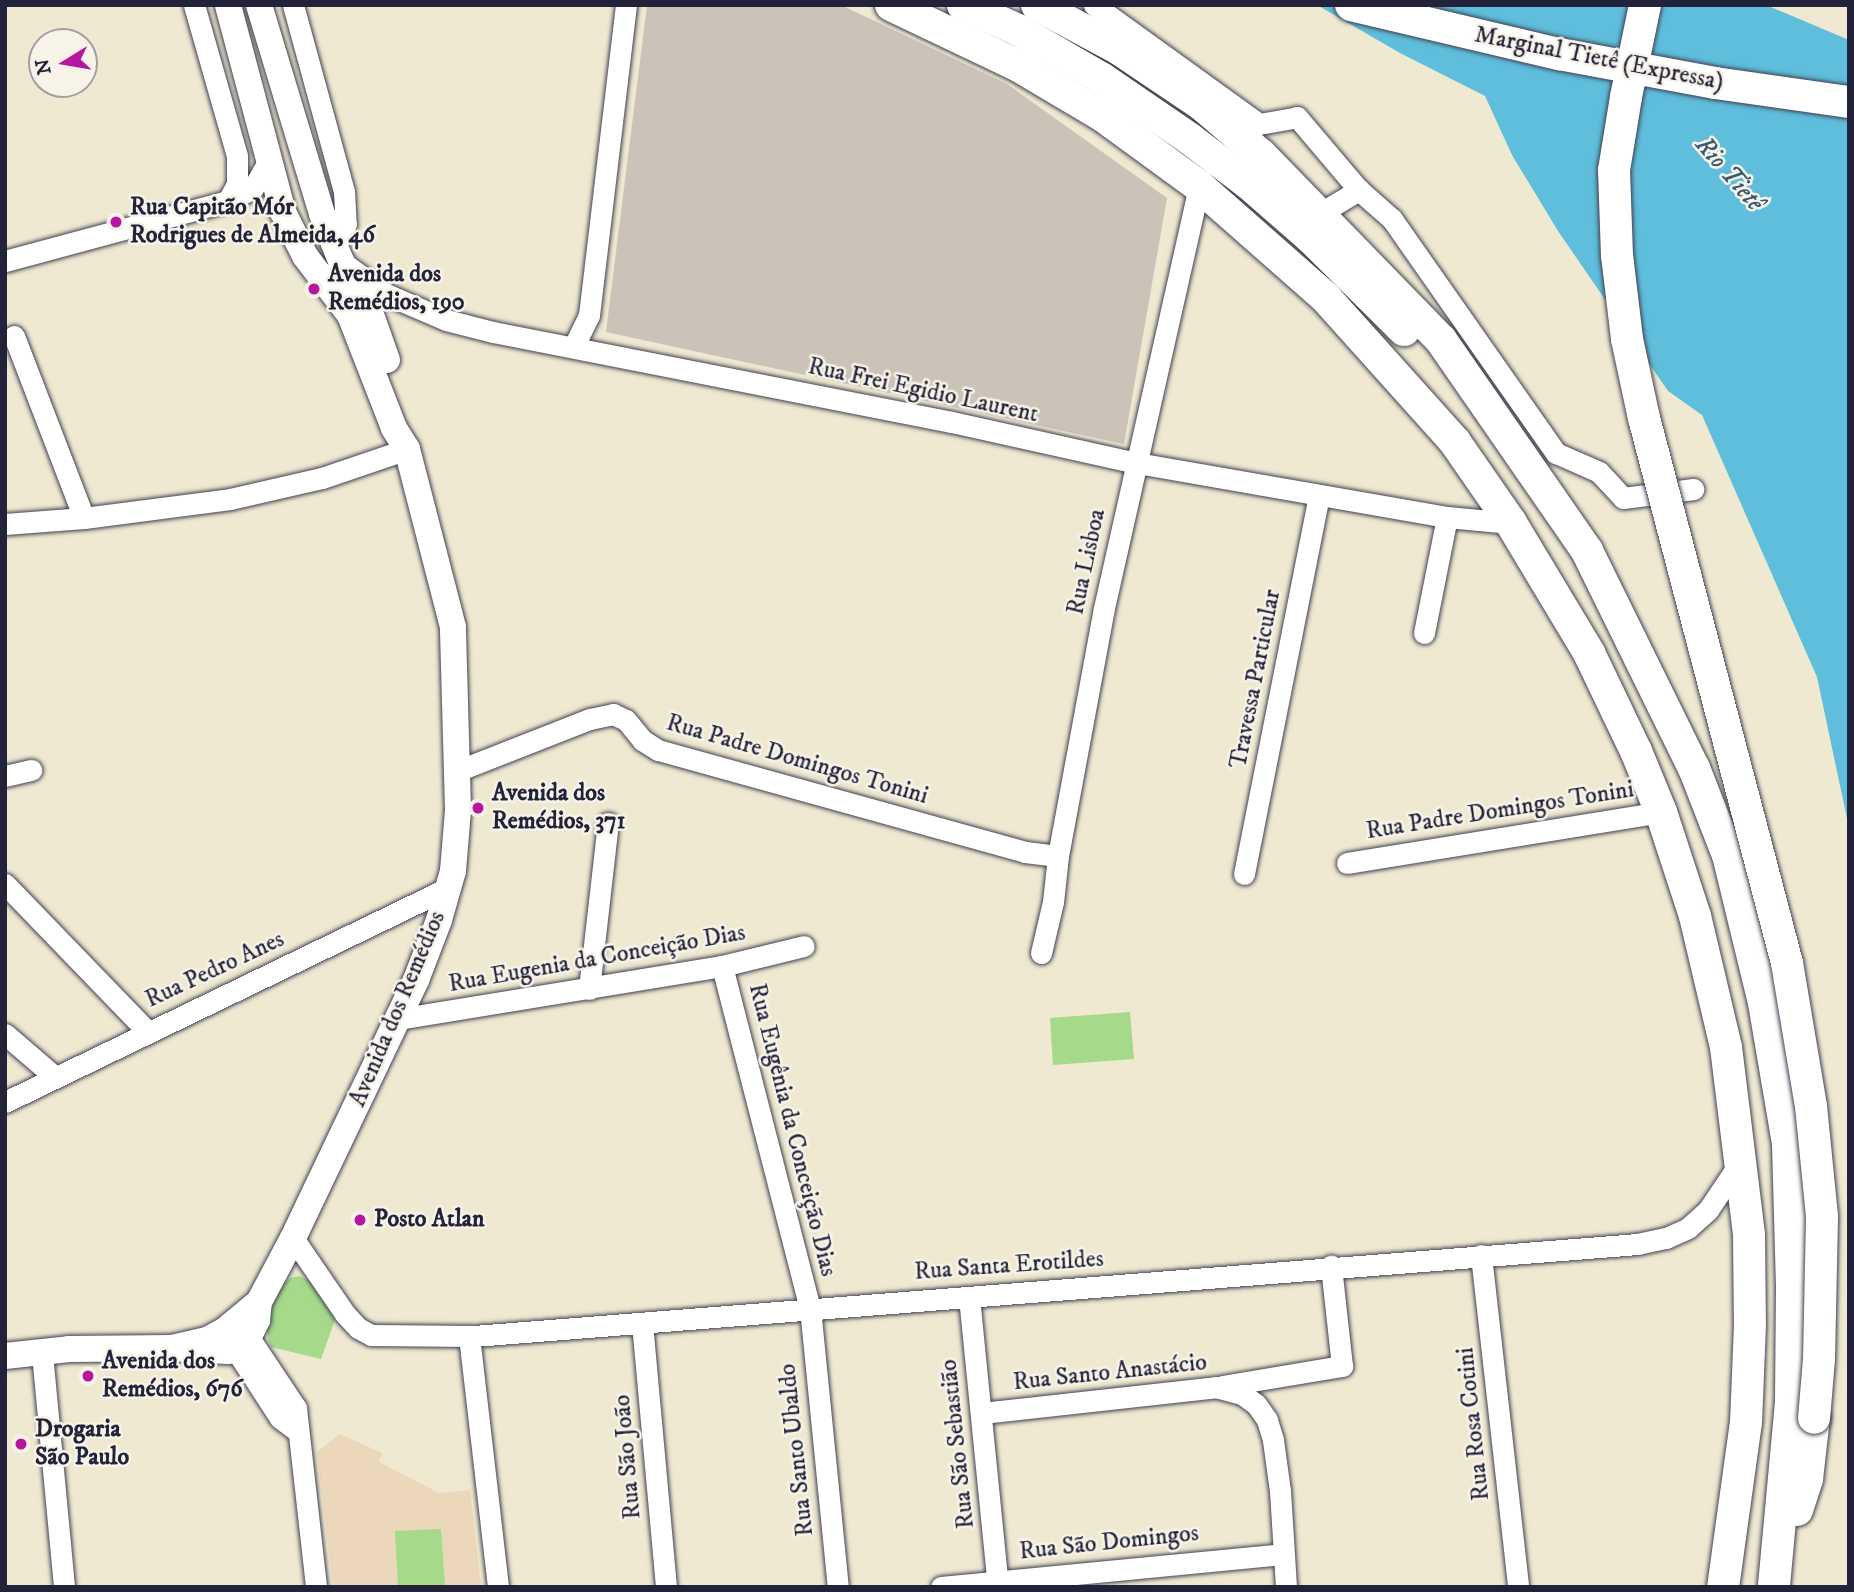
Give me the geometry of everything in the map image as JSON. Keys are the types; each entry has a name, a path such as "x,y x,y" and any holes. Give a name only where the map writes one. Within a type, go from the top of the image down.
{"highway":[{"path":"891,5 1017,65 1103,116 1199,186 1326,298 1455,442 1511,523 1589,653 1636,751 1661,812 1695,916 1720,1021 1741,1161 1749,1235 1750,1324 1746,1422 1723,1587"},
{"path":"963,5 1018,30 1101,78 1248,183 1311,238 1494,419"},
{"path":"1037,5 1119,49 1201,104 1261,155 1441,340 1593,563 1694,768 1728,855 1763,1003 1788,1144 1792,1286 1791,1402 1774,1587"},
{"name":"Marginal Tietê (Expressa)","path":"1351,5 1559,54 1715,83 1849,102"},
{"path":"1645,5 1614,170 1617,255 1626,327 1644,418 1787,963 1811,1106 1822,1217 1819,1359 1807,1479 1779,1555"}],"main road":[{"name":"Avenida dos Remédios","path":"5,1356 69,1349 172,1348 236,1334 259,1302 293,1238 398,1020 439,920 448,887 458,810 453,627 407,449 394,428 350,315 293,236 268,163 228,5"},
{"name":"Avenida dos Remédios","path":"259,5 290,113 336,252 369,309 409,424 407,449"},
{"name":"Avenida dos Remédios","path":"5,1365 43,1364 122,1350"}],"street":[{"path":"194,5 237,156 237,184 228,201"},
{"path":"293,5 344,191 346,224 336,252"},
{"path":"574,346 589,315 626,5"},
{"path":"1094,5 1259,124 1297,117 1359,190 1392,219 1556,453 1599,472 1622,498 1693,489"},
{"path":"5,261 228,201 253,188 268,163"},
{"name":"Rua Lisboa","path":"1041,953 1053,902 1058,856 1104,608 1199,186"},
{"path":"1320,214 1359,190"},
{"name":"Rua Frei Egidio Laurent","path":"336,252 388,295 446,320 1137,463 1447,517 1511,523"},
{"path":"13,336 84,518"},
{"path":"5,524 84,518 230,499 322,478 407,449"},
{"name":"Travessa Particular","path":"1244,874 1319,495"},
{"path":"1424,633 1447,517"},
{"name":"Rua Padre Domingos Tonini","path":"457,771 590,719 613,714 626,720 642,740 658,750 1025,852 1058,856"},
{"path":"5,776 31,770"},
{"name":"Rua Padre Domingos Tonini","path":"1347,863 1661,812"},
{"path":"589,989 608,823"},
{"path":"5,884 147,1031"},
{"name":"Rua Pedro Anes","path":"5,1102 448,887"},
{"name":"Rua Eugenia da Conceição Dias","path":"398,1020 722,966 804,946"},
{"name":"Rua Eugênia da Conceição Dias","path":"722,966 810,1308"},
{"path":"5,1034 55,1077"},
{"name":"Rua Santa Erotildes","path":"293,1238 345,1314 365,1332 384,1337 469,1336 1637,1244 1666,1238 1688,1228 1708,1210 1741,1161"},
{"name":"Rua Rosa Cotini","path":"1481,1255 1518,1587"},
{"path":"1216,1387 1342,1366 1331,1266"},
{"name":"Rua São Sebastião","path":"969,1297 997,1584"},
{"name":"Rua Santo Ubaldo","path":"810,1308 838,1587"},
{"name":"Rua São João","path":"642,1323 667,1587"},
{"path":"236,1334 280,1418 297,1431 316,1587"},
{"path":"469,1336 498,1587"},
{"path":"43,1364 64,1587"},
{"name":"Rua Santo Anastácio","path":"982,1413 1216,1387 1242,1394 1256,1404 1267,1420 1273,1440 1280,1491 1282,1553"},
{"path":"1282,1553 1286,1587"},
{"name":"Rua São Domingos","path":"941,1587 997,1584 1282,1553"}],"shaded area":[{"path":"647,5 841,5 1007,84 1167,198 1124,444 606,332"},
{"path":"340,1434 382,1453 379,1462 439,1493 470,1490 481,1587 333,1587 317,1452"}],"green space":[{"path":"1130,1012 1134,1059 1053,1065 1050,1018"},
{"path":"299,1276 317,1283 328,1298 335,1320 321,1359 271,1347 268,1339 266,1314 280,1288 290,1278"},
{"path":"441,1529 445,1586 398,1587 395,1531"}],"water":[{"name":"Rio Tietê","path":"1317,5 1766,5 1849,40 1849,828 1817,677 1702,415 1668,391 1558,231 1512,155 1485,96 1400,53"}],"place":[{"name":"Rua Capitão Mór Rodrigues de Almeida, 46","path":"116,222"},
{"name":"Avenida dos Remédios, 190","path":"314,289"},
{"name":"Avenida dos Remédios, 371","path":"478,808"},
{"name":"Posto Atlan","path":"360,1220"},
{"name":"Avenida dos Remédios, 676","path":"88,1376"},
{"name":"Drogaria São Paulo","path":"21,1444"}]}
